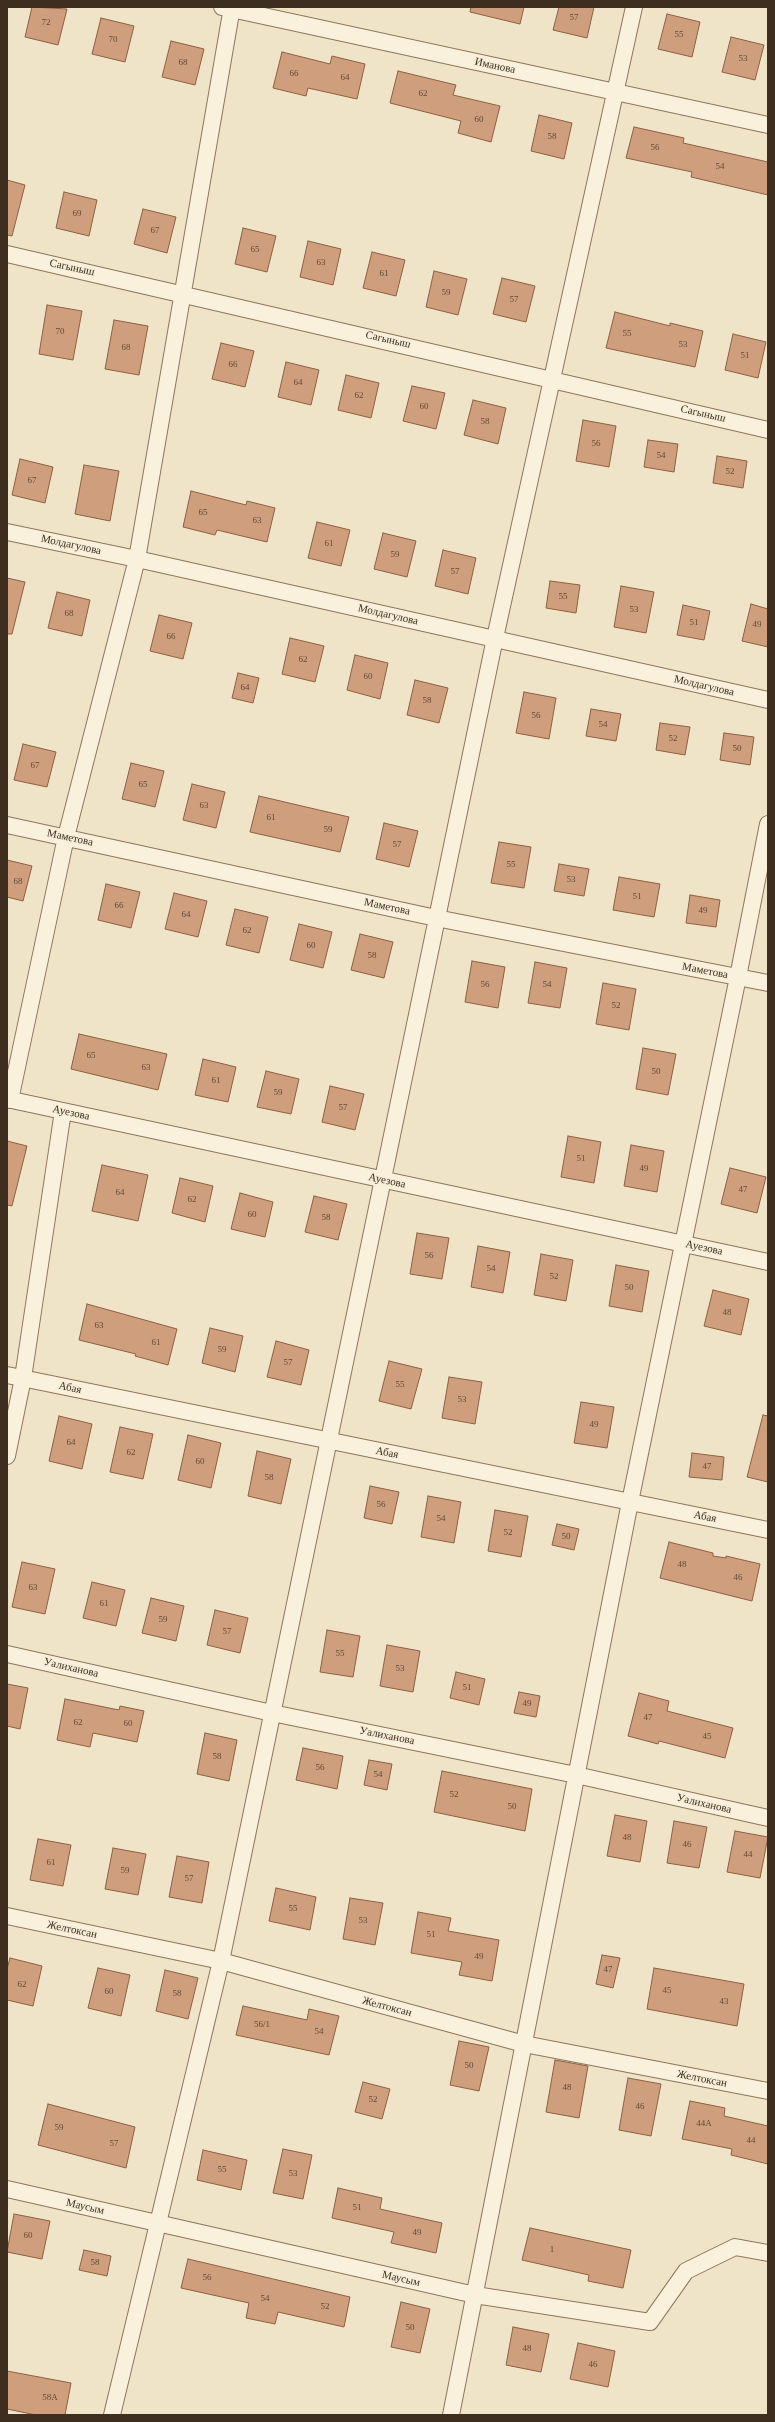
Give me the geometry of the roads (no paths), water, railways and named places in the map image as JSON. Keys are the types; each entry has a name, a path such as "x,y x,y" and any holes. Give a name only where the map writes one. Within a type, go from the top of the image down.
{"street":[{"path":"112,2415 221,1961 327,1441 495,638 634,7"},
{"path":"9,1099 66,837 137,559 228,8"},
{"name":"Иманова","path":"228,8 768,125"},
{"name":"Сагыныш","path":"7,254 182,292 768,430"},
{"name":"Молдагулова","path":"7,532 137,559 495,638 768,700"},
{"path":"451,2415 630,1502 684,1244 768,824"},
{"name":"Маметова","path":"7,825 436,918 768,983"},
{"name":"Ауезова","path":"9,1099 768,1262"},
{"path":"7,1456 23,1378 64,1111"},
{"name":"Абая","path":"7,1375 768,1530"},
{"name":"Уалиханова","path":"7,1654 272,1713 576,1775 768,1818"},
{"name":"Желтоксан","path":"7,1916 221,1961 524,2044 768,2092"},
{"name":"Маусым","path":"7,2189 475,2295 650,2322 686,2271 735,2247 768,2253"}]}
